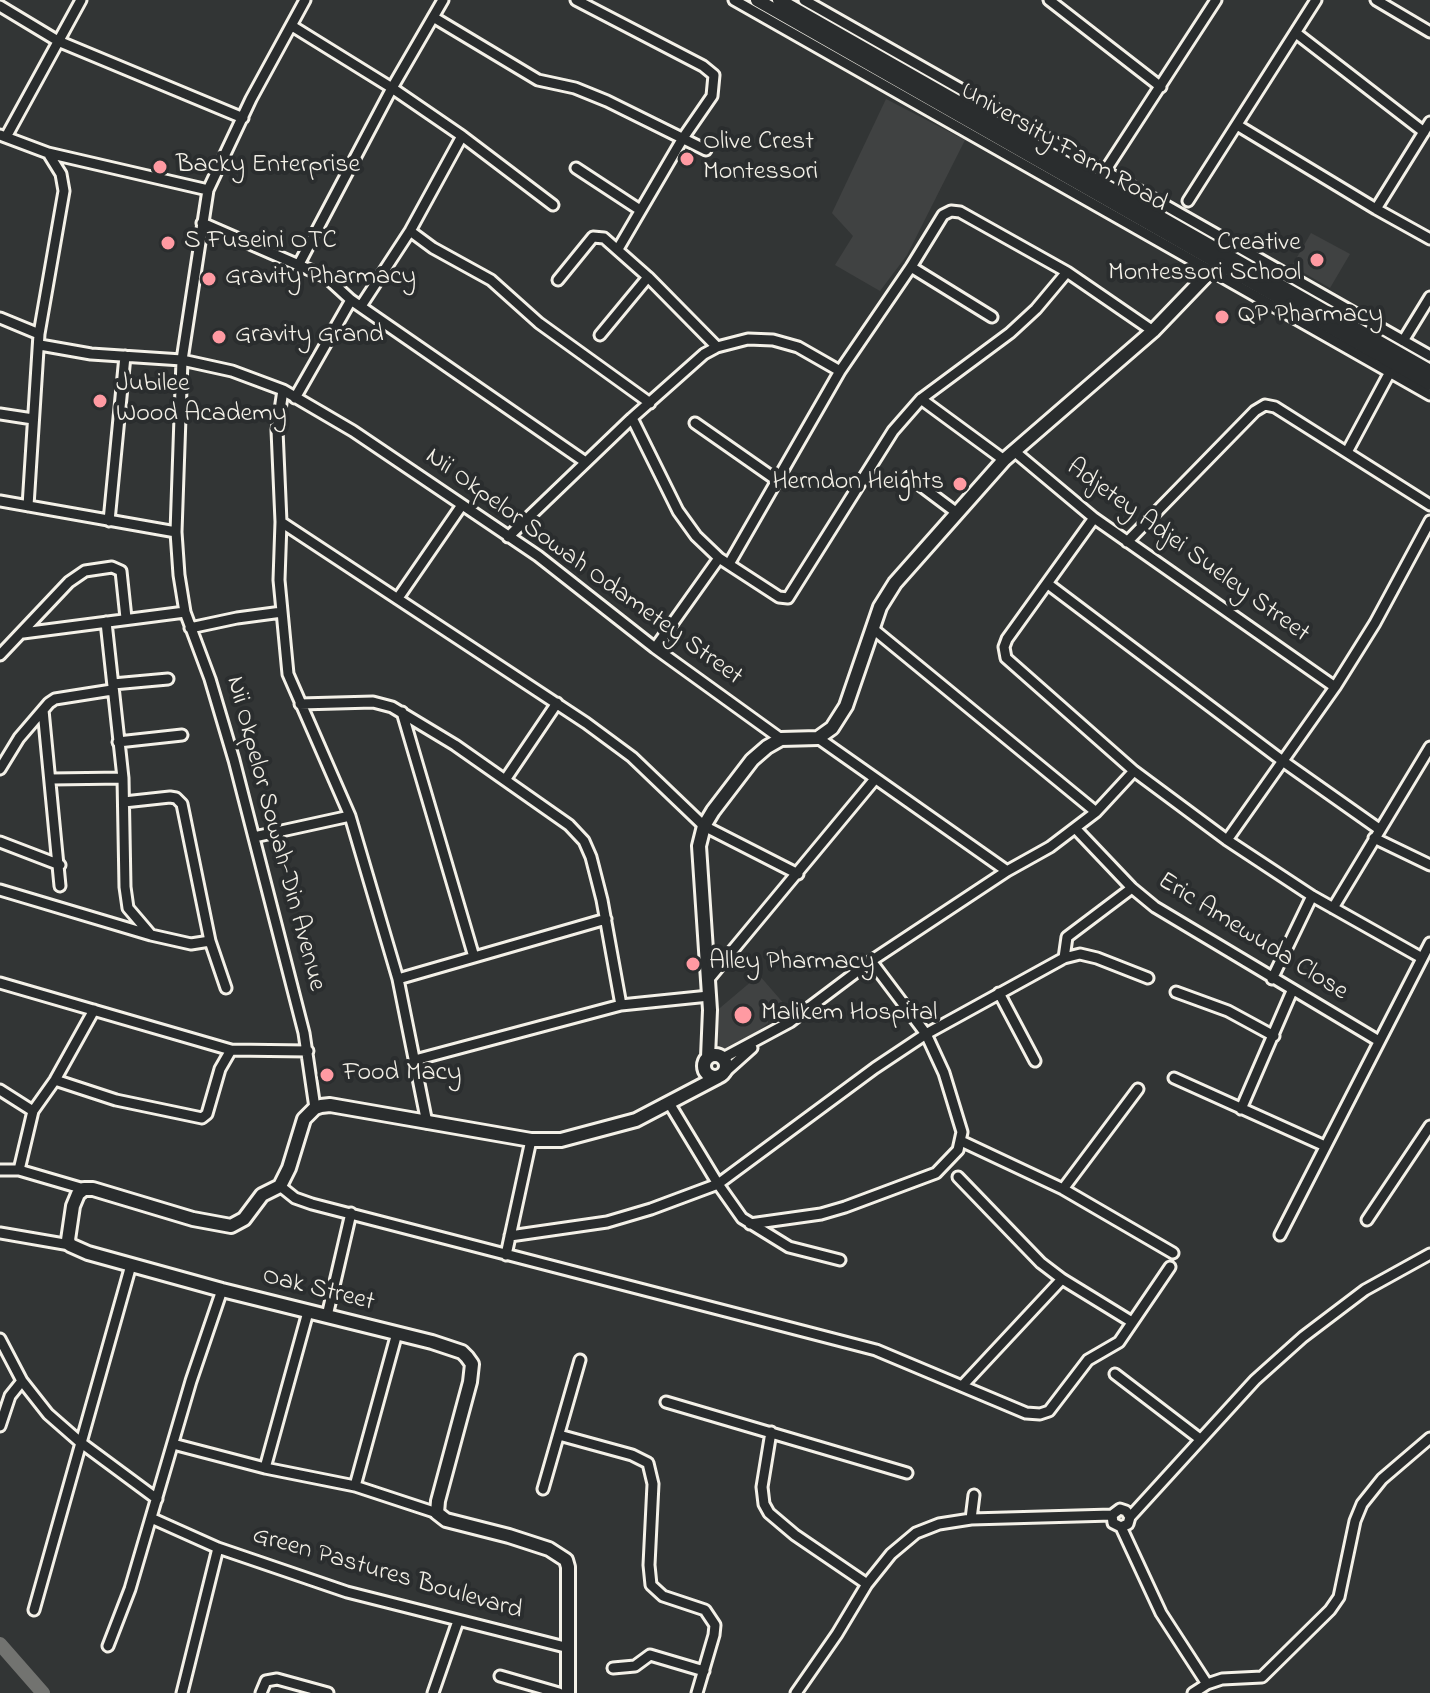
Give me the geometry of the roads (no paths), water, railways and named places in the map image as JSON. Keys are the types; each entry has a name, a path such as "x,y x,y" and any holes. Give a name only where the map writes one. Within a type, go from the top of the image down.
{"street":[{"path":"81,0 3,136 48,153 208,190"},
{"name":"Nii Okpelor Sowah-Din Avenue","path":"305,0 208,190 182,360 176,532 185,612 210,679 254,837 308,1051 315,1108"},
{"path":"299,264 392,88 443,0"},
{"path":"576,0 703,66 714,75 712,96 683,138 618,249"},
{"path":"734,0 1219,263 1430,395"},
{"name":"University Farm Road","path":"757,0 1430,384"},
{"name":"University Farm Road","path":"779,0 1219,263 1430,371"},
{"path":"804,0 1430,356"},
{"path":"1049,0 1161,87"},
{"path":"1062,10 1070,0"},
{"path":"1105,171 1216,0"},
{"path":"1188,201 1316,0"},
{"path":"1376,0 1430,32"},
{"path":"0,6 58,41 243,118"},
{"path":"433,17 538,80 575,88 607,101 706,150"},
{"path":"292,26 462,136 553,205"},
{"path":"1296,33 1424,132"},
{"path":"1376,209 1430,122"},
{"path":"1237,125 1430,239"},
{"path":"361,306 410,231 462,136"},
{"path":"28,506 39,340 64,191 61,174 48,153"},
{"path":"576,168 640,210"},
{"path":"729,564 840,371 943,215 951,211 960,212 1067,272 1153,331"},
{"path":"202,223 326,277 351,300 584,461"},
{"path":"410,231 433,248 491,280 539,323 650,403"},
{"path":"558,280 593,237 604,238 648,277 717,347"},
{"path":"713,1060 726,1068 720,1075 711,1077 713,1060 699,846 704,826 752,760 781,739 818,738 832,728 842,713 886,595 895,583 1004,460 1153,331 1219,263"},
{"path":"911,267 992,317"},
{"path":"632,418 678,511 696,536 719,558 779,597 788,598 893,431 921,399 1010,333 1036,309 1067,272"},
{"path":"600,335 648,277"},
{"path":"1403,341 1430,297"},
{"path":"295,398 351,300"},
{"name":"Nii Okpelor Sowah Odametey Street","path":"0,318 39,340 91,354 182,360 232,371 283,390 353,431 538,556 655,648 781,739"},
{"path":"508,537 584,461 704,354 717,347 748,339 773,340 798,347 840,371"},
{"path":"109,521 125,356"},
{"path":"1347,452 1390,372"},
{"path":"283,390 277,430 281,522 279,580 288,674 350,816 398,979 427,1123"},
{"path":"921,399 1004,460"},
{"path":"1127,542 1255,411 1265,405 1275,407 1430,505"},
{"path":"0,414 33,419"},
{"path":"695,423 778,481"},
{"name":"Adjetey Adjei Sueley Street","path":"1014,451 1094,518 1335,687"},
{"path":"909,477 957,513"},
{"path":"0,501 176,532"},
{"path":"398,598 462,505"},
{"path":"1094,518 1007,639 1004,647 1006,658 1134,771 1227,840 1312,896 1422,958"},
{"path":"1227,840 1335,687 1375,623 1430,521"},
{"path":"281,522 557,703 632,757 704,826 798,874"},
{"path":"655,648 719,558"},
{"path":"0,655 69,582 85,571 112,567 121,571 126,618"},
{"path":"1048,584 1376,833 1430,865"},
{"path":"23,633 185,612"},
{"path":"190,628 282,612"},
{"path":"106,622 123,778 128,908 151,935"},
{"path":"872,628 1096,812"},
{"path":"0,769 19,738 55,699 168,679"},
{"path":"300,704 373,702 402,712 569,825 584,841 591,857 621,1005"},
{"path":"505,780 557,703"},
{"path":"43,710 60,886"},
{"path":"402,712 474,957"},
{"path":"118,742 182,735"},
{"path":"818,738 1007,871"},
{"path":"1333,908 1430,747"},
{"path":"672,1101 713,1060 764,1038 790,1022 871,961 1007,871 1050,847 1096,812 1134,771"},
{"path":"51,779 123,778"},
{"path":"708,980 875,779"},
{"path":"124,802 170,797 182,804 210,941 226,988"},
{"path":"254,837 350,816"},
{"name":"Eric Amewuda Close","path":"1075,828 1132,888 1155,907 1379,1041"},
{"path":"0,842 60,865"},
{"path":"1064,958 1067,937 1132,888"},
{"path":"0,890 151,935 191,944 210,941"},
{"path":"1272,979 1312,896"},
{"path":"398,979 606,919"},
{"path":"1280,1235 1430,943"},
{"path":"510,1236 607,1222 718,1184 926,1034 1064,958 1080,954 1097,958 1148,978"},
{"path":"750,1224 821,1214 936,1173 952,1158 961,1141 962,1132 944,1073 926,1034 871,961"},
{"path":"0,983 231,1050 308,1051"},
{"path":"1241,1109 1292,991"},
{"path":"1176,992 1228,1011 1274,1036"},
{"path":"999,993 1035,1061"},
{"path":"415,1060 621,1005 709,996"},
{"path":"19,1170 33,1111 55,1080 94,1010"},
{"path":"0,1170 19,1170 221,1227 238,1224 256,1200 280,1186 289,1168 304,1119 315,1108 330,1105 531,1140 561,1140 636,1120 720,1075 764,1038"},
{"path":"55,1080 116,1100 202,1118 207,1114 220,1069 231,1050"},
{"path":"1174,1078 1325,1146"},
{"path":"1063,1189 1138,1089"},
{"path":"0,1090 33,1111"},
{"path":"672,1101 718,1184 750,1224 789,1247 840,1260"},
{"path":"1367,1220 1430,1126"},
{"path":"506,1255 531,1140"},
{"path":"961,1141 1063,1189 1173,1253"},
{"path":"958,1177 1021,1243 1062,1279 1132,1322"},
{"path":"280,1186 295,1198 876,1350 1026,1413 1049,1411 1088,1360 1119,1342 1170,1267"},
{"path":"70,1245 67,1235 73,1206 84,1189"},
{"path":"327,1316 351,1213"},
{"name":"Oak Street","path":"0,1233 70,1245 222,1290 462,1352 472,1364 470,1382 437,1513"},
{"path":"796,1693 867,1584 891,1554 916,1533 939,1524 971,1519 1121,1519 1161,1482 1255,1380 1303,1337 1365,1290 1430,1254"},
{"path":"34,1610 131,1265"},
{"path":"962,1386 1062,1279"},
{"path":"108,1646 122,1613 205,1335 222,1290"},
{"path":"265,1468 308,1312"},
{"path":"355,1486 397,1333"},
{"path":"0,1339 22,1381 48,1414 80,1442 157,1499"},
{"path":"543,1489 580,1360"},
{"path":"1115,1374 1200,1439"},
{"path":"0,1426 10,1396 22,1381"},
{"path":"666,1402 907,1473"},
{"path":"771,1432 762,1487 764,1504 769,1513 795,1535 867,1584"},
{"path":"559,1435 632,1455 648,1463 653,1484 651,1585 663,1596 696,1606 711,1615 715,1625 697,1693"},
{"path":"1193,1693 1222,1679 1262,1677 1313,1629 1339,1597 1355,1521 1370,1492 1402,1459 1430,1438"},
{"path":"173,1444 265,1468 355,1486 437,1513 446,1520 509,1536 561,1554 568,1567 568,1693"},
{"path":"971,1519 974,1495"},
{"name":"Green Pastures Boulevard","path":"151,1518 218,1548 347,1592 569,1648"},
{"path":"1121,1519 1161,1613 1207,1684"},
{"path":"182,1693 218,1548"},
{"path":"433,1693 458,1621"},
{"path":"613,1668 635,1666 650,1655 704,1671"},
{"path":"500,1676 559,1693"},
{"path":"261,1693 266,1681 277,1679 328,1693"}],"waterway":[{"path":"0,1644 43,1693"}],"place":[{"name":"Olive Crest Montessori","path":"687,159"},
{"name":"Backy Enterprise","path":"160,167"},
{"name":"S Fuseini OTC","path":"168,243"},
{"name":"Creative Montessori School","path":"1317,260"},
{"name":"Gravity Pharmacy","path":"209,279"},
{"name":"QP Pharmacy","path":"1222,317"},
{"name":"Gravity Grand","path":"219,337"},
{"name":"Jubilee Wood Academy","path":"100,401"},
{"name":"Herndon Heights","path":"960,484"},
{"name":"Alley Pharmacy","path":"693,964"},
{"name":"Malikem Hospital","path":"743,1015"},
{"name":"Food Macy","path":"327,1075"}]}
